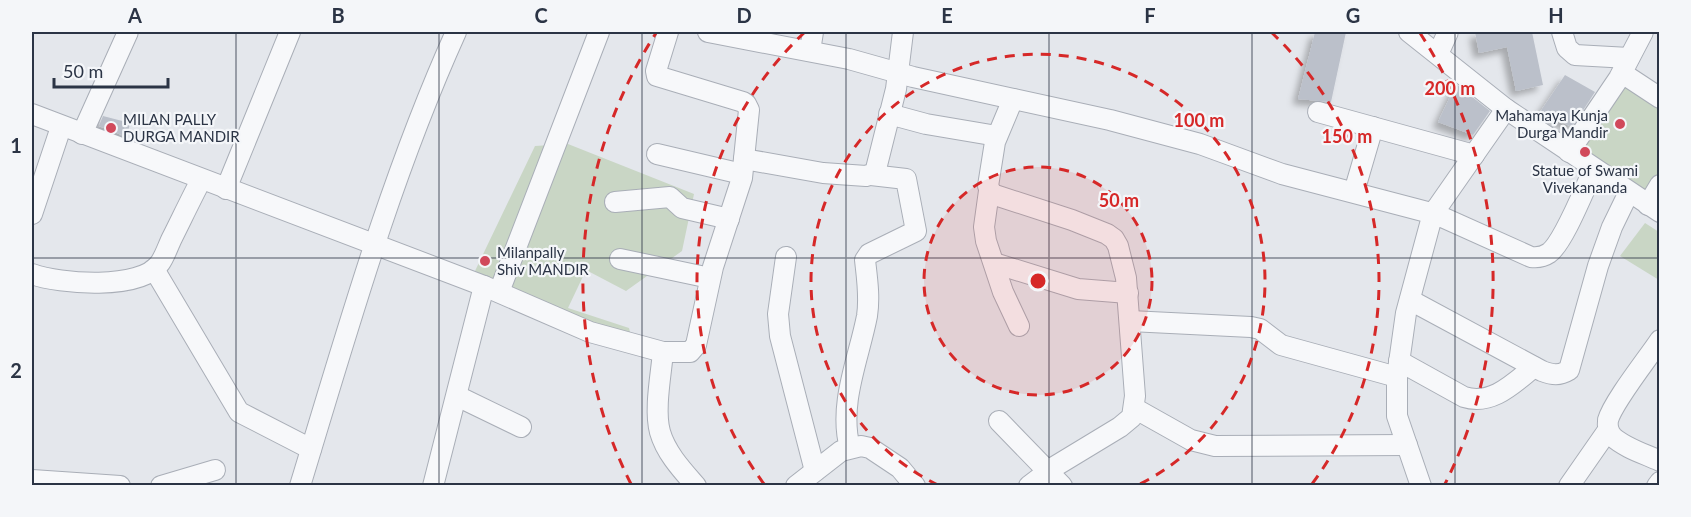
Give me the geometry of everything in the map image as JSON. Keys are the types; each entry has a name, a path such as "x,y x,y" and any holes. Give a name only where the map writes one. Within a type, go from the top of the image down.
{"street":[{"path":"82,134 128,32"},
{"path":"226,189 290,32"},
{"path":"300,486 373,245 407,147 456,32"},
{"path":"433,486 457,396 492,289 599,32"},
{"path":"32,114 492,289 590,332 663,352 690,352 694,350 710,278 743,166 749,110 746,104 656,74 668,32"},
{"path":"708,32 849,59 899,73 1110,120 1182,139 1268,170 1433,213 1531,257 1539,258 1548,254 1560,239 1594,169"},
{"path":"810,51 813,32"},
{"path":"872,175 875,172 899,73 903,32"},
{"path":"1409,32 1506,109 1654,209 1659,185"},
{"path":"1438,54 1448,32"},
{"path":"1562,32 1567,48 1575,55 1625,66 1659,98"},
{"path":"1569,152 1625,66 1643,32"},
{"path":"1013,99 993,149 984,227 986,241 1003,292 1020,326"},
{"path":"1421,486 1397,416 1398,369 1406,313 1433,213 1506,109"},
{"path":"1318,112 1474,155"},
{"path":"889,114 926,124 997,136"},
{"path":"32,214 62,127"},
{"path":"1354,192 1373,127"},
{"path":"657,154 743,166 906,179 916,231 869,254 865,260 868,305 848,401 846,428 850,448"},
{"path":"32,274 56,281 104,283 140,275 154,268 159,264 201,180"},
{"path":"989,191 992,194 1080,222 1114,239 1122,259 1128,293 1134,408 1132,417 1056,478 1029,486"},
{"path":"1410,300 1534,367 1554,375 1562,374 1569,370 1598,266 1612,227 1629,192"},
{"path":"615,202 670,197 682,208 729,219"},
{"path":"786,257 778,314 780,336 815,471"},
{"path":"620,259 710,278"},
{"path":"994,263 1078,290 1128,293"},
{"path":"154,268 238,412 311,449"},
{"path":"1130,321 1260,329 1281,345 1398,369 1476,401 1500,393 1534,367"},
{"path":"1569,486 1608,430 1608,420 1616,405 1659,340"},
{"path":"663,352 659,430 664,443 678,465 696,486"},
{"path":"457,396 521,428"},
{"path":"1134,408 1191,440 1208,445 1239,447 1407,445"},
{"path":"999,421 1056,478"},
{"path":"1608,430 1614,438 1659,461"},
{"path":"796,486 841,451 861,446 870,448 900,468 915,486"},
{"path":"161,486 215,470"},
{"path":"32,480 120,486"}],"green space":[{"path":"1622,77 1659,101 1659,179 1646,209 1578,158"},
{"path":"568,144 694,194 682,251 626,291 586,270 568,308 629,328 633,344 562,327 485,281 482,275 475,271 535,146"},
{"path":"1645,223 1659,232 1659,280 1620,256"}],"building":[{"path":"1315,32 1346,32 1331,102 1298,99"},
{"path":"1475,32 1532,32 1543,85 1516,91 1507,47 1479,53"},
{"path":"1565,75 1595,92 1572,127 1540,112"},
{"path":"1456,84 1490,111 1473,135 1438,122"},
{"path":"103,116 130,123 127,137 99,126"}],"place":[{"name":"Mahamaya Kunja Durga Mandir","path":"1620,124"},
{"name":"MILAN PALLY DURGA MANDIR","path":"111,128"},
{"name":"Statue of Swami Vivekananda","path":"1585,152"},
{"name":"Milanpally Shiv MANDIR","path":"485,261"}]}
